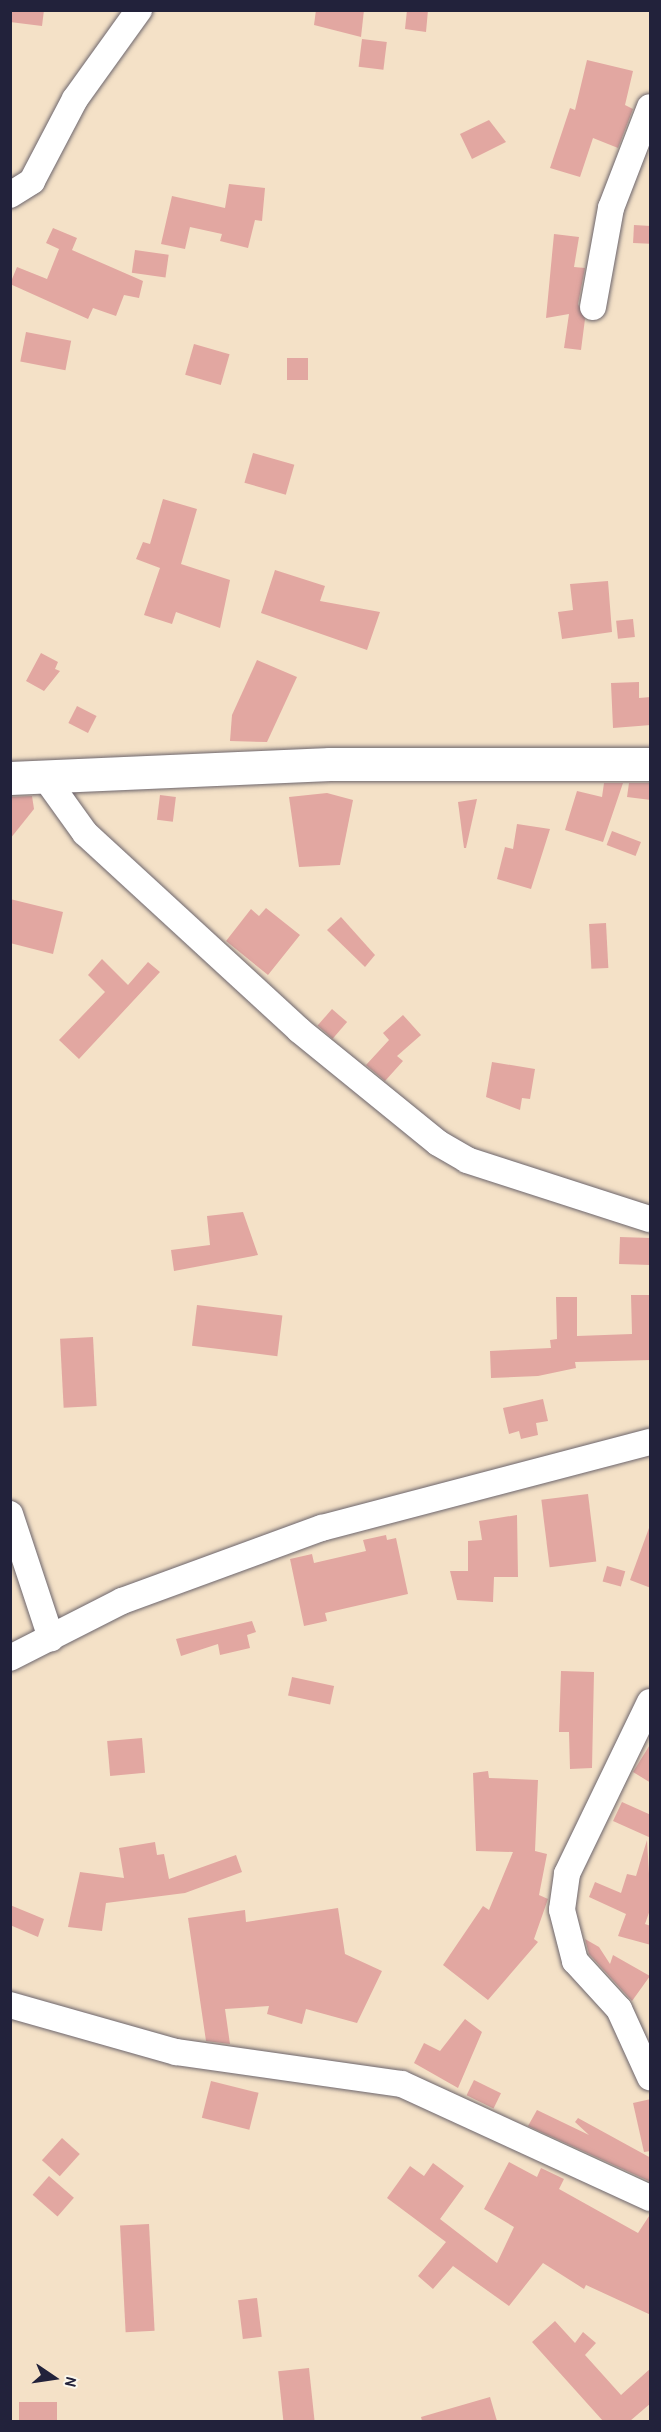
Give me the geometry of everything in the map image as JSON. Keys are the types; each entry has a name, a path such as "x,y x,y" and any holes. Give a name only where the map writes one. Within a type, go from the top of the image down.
{"main road":[{"path":"10,778 330,764 651,764"}],"street":[{"path":"10,195 32,181 75,99 139,10"},
{"path":"593,307 611,208 651,108"},
{"path":"44,777 85,833 299,1030 438,1143 467,1160 651,1219"},
{"path":"10,1658 122,1601 322,1528 651,1442"},
{"path":"10,1514 51,1638"},
{"path":"651,1702 567,1874 562,1910 575,1961 619,2009 651,2077"},
{"path":"10,2005 176,2052 402,2084 651,2198"}],"building":[{"path":"10,10 44,10 42,26 10,22"},
{"path":"316,10 364,10 361,37 314,25"},
{"path":"407,10 428,10 426,32 405,29"},
{"path":"362,39 387,42 383,70 359,67"},
{"path":"587,60 633,71 625,105 633,109 618,148 593,138 580,177 550,168 570,108 575,110"},
{"path":"489,120 506,142 472,159 460,134"},
{"path":"229,184 265,188 262,221 255,220 248,248 220,241 222,234 190,227 185,249 161,244 172,196 225,208"},
{"path":"634,225 650,226 650,244 633,243"},
{"path":"53,228 77,238 72,250 143,281 139,298 124,295 116,316 93,308 88,319 10,284 17,267 47,279 59,249 46,243"},
{"path":"554,234 579,237 574,267 585,268 578,304 585,319 581,350 564,348 569,314 546,318"},
{"path":"135,250 169,255 165,278 132,273"},
{"path":"26,332 71,341 65,370 20,361"},
{"path":"194,344 230,354 221,385 185,375"},
{"path":"287,358 308,358 308,380 287,380"},
{"path":"253,453 294,465 286,495 244,483"},
{"path":"163,499 197,509 181,564 230,580 220,628 176,612 172,624 144,615 160,568 136,559 143,542 150,544"},
{"path":"275,570 325,586 320,601 380,612 367,650 261,613"},
{"path":"608,581 612,632 562,639 558,612 573,610 570,584"},
{"path":"633,619 635,637 618,639 616,621"},
{"path":"41,653 58,662 55,669 60,671 44,691 26,681"},
{"path":"257,660 297,677 267,742 230,741 232,715"},
{"path":"639,682 639,698 651,697 651,725 613,728 611,683"},
{"path":"77,706 97,716 88,733 68,723"},
{"path":"604,783 623,783 603,842 565,830 577,791 602,797"},
{"path":"629,783 651,783 651,800 627,797"},
{"path":"327,793 353,800 340,865 299,867 289,797"},
{"path":"160,795 176,797 173,822 157,820"},
{"path":"32,796 34,809 10,839 10,797"},
{"path":"477,799 466,848 464,848 458,802"},
{"path":"517,824 550,829 531,889 497,879 505,847 513,849"},
{"path":"612,831 641,842 636,856 607,845"},
{"path":"10,899 63,912 53,954 10,943"},
{"path":"266,908 300,935 268,975 226,941 251,909 259,916"},
{"path":"341,917 375,955 365,967 327,930"},
{"path":"606,923 608,968 591,969 589,924"},
{"path":"102,959 128,985 148,962 160,972 79,1059 59,1040 105,992 88,975"},
{"path":"332,1009 347,1022 333,1039 318,1026"},
{"path":"403,1015 421,1035 397,1056 403,1061 385,1081 366,1065 389,1040 383,1033"},
{"path":"492,1062 535,1069 530,1099 522,1098 520,1110 486,1097"},
{"path":"243,1212 258,1255 174,1271 171,1250 210,1245 207,1216"},
{"path":"620,1237 650,1238 650,1265 619,1264"},
{"path":"631,1295 651,1295 651,1360 575,1362 576,1368 538,1376 491,1378 490,1351 551,1348 550,1340 557,1339 556,1297 577,1297 577,1336 632,1334"},
{"path":"197,1305 282,1315 277,1356 192,1346"},
{"path":"93,1337 97,1406 64,1408 60,1339"},
{"path":"543,1399 548,1421 536,1423 538,1435 521,1439 519,1431 509,1434 503,1408"},
{"path":"588,1494 596,1561 550,1567 541,1500"},
{"path":"517,1515 518,1577 494,1577 493,1602 457,1600 450,1571 468,1571 468,1541 482,1540 479,1521"},
{"path":"649,1528 651,1529 651,1588 630,1580"},
{"path":"386,1535 387,1540 396,1538 408,1594 325,1613 327,1621 304,1626 290,1559 312,1554 314,1563 366,1551 363,1540"},
{"path":"607,1566 625,1571 621,1587 603,1581"},
{"path":"252,1621 256,1632 247,1635 250,1648 220,1655 218,1644 181,1656 176,1639"},
{"path":"561,1671 594,1672 592,1768 570,1769 569,1732 559,1732"},
{"path":"292,1677 334,1686 330,1705 288,1696"},
{"path":"142,1738 145,1773 110,1776 107,1741"},
{"path":"651,1743 651,1783 633,1772"},
{"path":"488,1771 489,1778 538,1780 535,1851 547,1854 539,1895 548,1899 534,1939 538,1942 488,2000 443,1965 483,1906 489,1910 513,1852 476,1851 473,1773"},
{"path":"622,1802 651,1815 651,1838 613,1821"},
{"path":"647,1840 651,1907 645,1924 651,1926 651,1945 618,1936 626,1914 589,1897 595,1882 621,1893 627,1874 636,1876"},
{"path":"155,1842 157,1855 164,1854 169,1879 236,1855 242,1872 185,1893 106,1903 102,1931 68,1927 80,1872 124,1878 119,1848"},
{"path":"10,1905 44,1919 38,1937 10,1925"},
{"path":"338,1908 345,1954 382,1971 357,2023 306,2009 302,2024 267,2014 269,2006 225,2009 230,2044 206,2041 188,1918 245,1910 246,1922"},
{"path":"585,1939 599,1947 610,1964 613,1955 650,1976 632,2001 589,1954"},
{"path":"465,2019 482,2032 458,2088 414,2063 424,2043 440,2051"},
{"path":"474,2080 501,2093 494,2108 467,2095"},
{"path":"211,2081 259,2093 249,2130 202,2118"},
{"path":"651,2099 651,2151 644,2152 633,2103"},
{"path":"537,2110 589,2135 575,2122 578,2118 651,2158 651,2182 528,2126"},
{"path":"62,2138 80,2154 60,2176 42,2160"},
{"path":"509,2162 537,2177 541,2168 564,2179 559,2189 638,2233 651,2213 651,2315 586,2285 584,2289 543,2263 509,2306 453,2266 433,2289 418,2276 446,2242 387,2198 410,2166 424,2176 433,2163 464,2186 440,2219 497,2263 514,2227 484,2209"},
{"path":"49,2176 74,2198 58,2217 33,2195"},
{"path":"149,2224 155,2331 126,2332 120,2226"},
{"path":"257,2298 262,2337 243,2339 238,2300"},
{"path":"555,2321 575,2343 583,2332 596,2343 585,2355 621,2395 651,2368 651,2403 630,2421 603,2421 532,2342"},
{"path":"309,2368 315,2421 284,2422 278,2371"},
{"path":"490,2397 497,2421 422,2421 421,2417"},
{"path":"19,2402 57,2402 57,2421 19,2421"}]}
